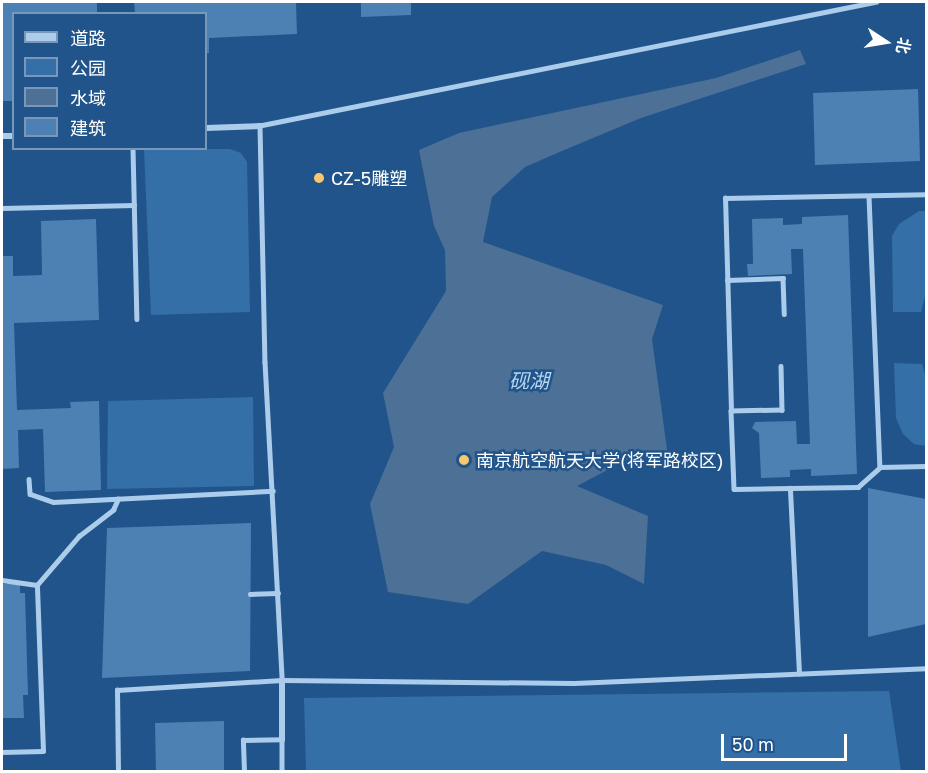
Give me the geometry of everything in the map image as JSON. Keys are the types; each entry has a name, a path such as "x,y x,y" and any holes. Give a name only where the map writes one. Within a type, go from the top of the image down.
{"street":[{"path":"207,128 260,126"},
{"path":"282,680 282,740"}],"lane":[{"path":"282,680 265,362 260,126 877,2"},
{"path":"133,150 137,319"},
{"path":"927,194 725,198 734,489 858,487 880,467 927,466"},
{"path":"869,196 880,467"},
{"path":"2,208 135,206"},
{"path":"727,280 783,278 784,314"},
{"path":"731,411 782,410 781,366"},
{"path":"29,479 30,494 53,502 273,491"},
{"path":"790,488 799,674"},
{"path":"2,752 43,751 37,585 79,536 113,510 118,499"},
{"path":"2,580 37,585"},
{"path":"250,594 278,593"},
{"path":"118,771 117,690 282,680 574,683 927,668"},
{"path":"244,771 243,740 282,740 282,771"}],"green space":[{"path":"230,149 241,153 247,162 250,312 151,315 144,150"},
{"path":"919,211 926,211 926,293 921,312 893,312 892,236 899,224"},
{"path":"894,363 922,364 926,377 926,446 914,444 903,434 896,418"},
{"path":"253,397 254,486 107,489 108,401"},
{"path":"889,691 901,771 306,771 304,698"}],"water":[{"name":"砚湖","path":"800,50 806,64 641,118 562,151 525,167 492,197 483,242 663,305 652,339 669,464 634,456 577,486 648,516 644,584 606,565 542,551 468,604 388,592 370,504 394,447 383,393 446,291 445,250 434,226 419,150 459,133 716,78"}],"building":[{"path":"2,2 97,2 97,12 12,12 12,101 2,101"},
{"path":"134,2 296,2 297,34 209,38 209,53 207,53 207,12 135,12"},
{"path":"361,2 411,2 411,15 361,17"},
{"path":"918,89 920,161 815,165 813,93"},
{"path":"848,215 857,474 811,476 811,469 790,470 790,477 761,478 759,433 752,428 755,422 796,421 797,444 810,444 803,249 791,249 792,274 748,276 747,264 753,264 752,219 783,218 783,225 802,224 802,217"},
{"path":"96,219 99,320 14,323 17,410 71,408 70,402 99,401 101,490 45,492 43,429 18,430 19,468 2,469 2,256 13,256 13,276 42,275 41,221"},
{"path":"868,488 926,499 926,624 868,637"},
{"path":"251,523 250,671 102,678 107,528"},
{"path":"2,584 20,584 20,593 25,593 28,695 23,695 24,718 2,718"},
{"path":"224,721 224,772 156,772 155,723"}],"place":[{"name":"CZ-5雕塑","path":"319,178"},
{"name":"南京航空航天大学(将军路校区)","path":"464,460"}]}
